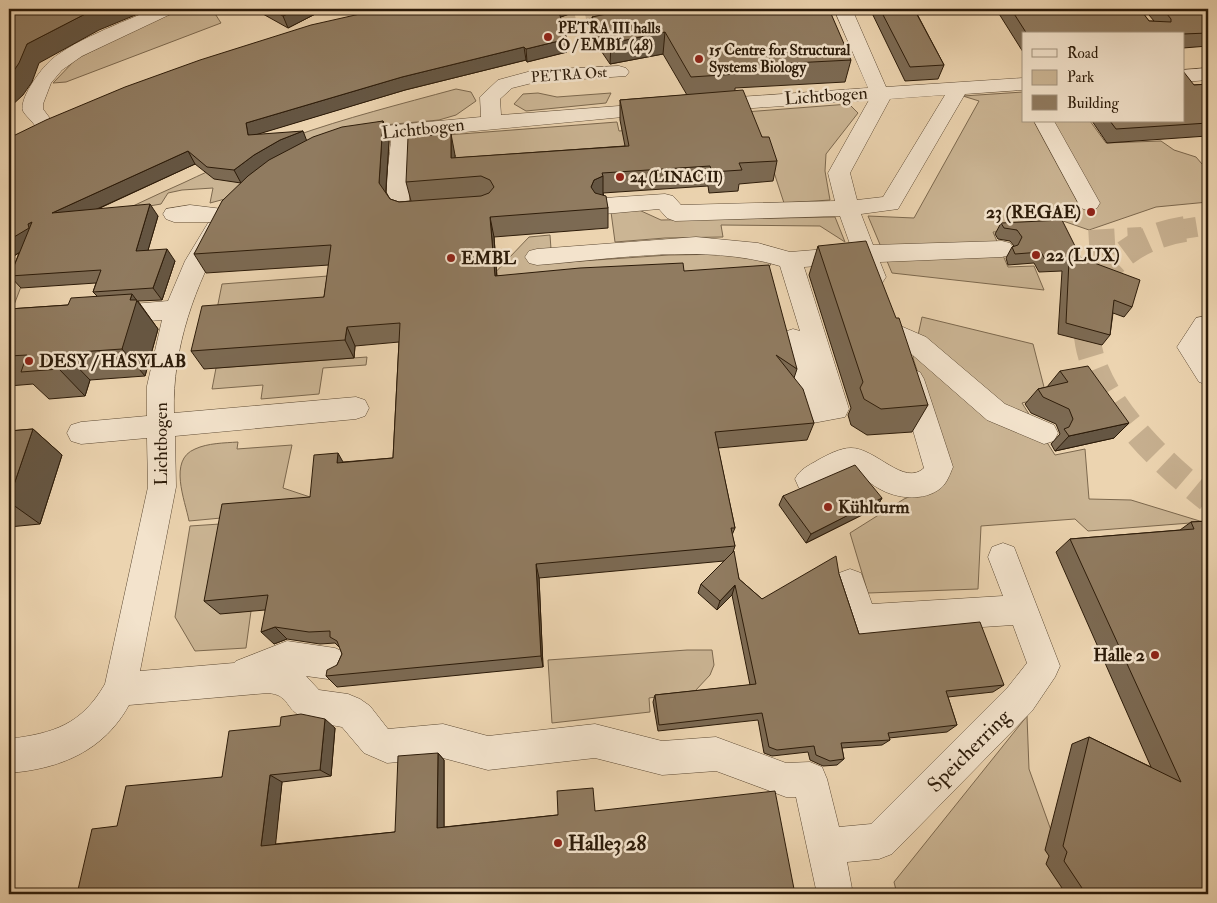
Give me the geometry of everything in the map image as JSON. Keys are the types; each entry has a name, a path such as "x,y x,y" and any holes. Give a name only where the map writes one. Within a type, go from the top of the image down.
{"lane":[{"path":"27,133 53,121 33,110 33,104 42,82 55,66 75,52 167,9"},
{"path":"843,9 882,92"},
{"name":"PETRA Ost","path":"491,122 490,97 505,84 534,76 619,72"},
{"path":"1184,75 1208,74"},
{"name":"Lichtbogen","path":"328,145 374,134 491,122 882,92 1022,84"},
{"path":"665,201 675,213 848,209 890,204 959,88"},
{"name":"Lichtbogen","path":"809,478 849,460 862,461 886,479 900,485 930,482 936,476 939,468 889,317 848,209 838,173 882,92"},
{"path":"1045,122 1089,203"},
{"path":"402,131 398,203 405,212 454,209"},
{"path":"604,206 769,193"},
{"name":"Lichtbogen","path":"9,756 57,747 76,739 102,720 120,689 162,487 160,386 177,310 197,261 229,209 174,214"},
{"path":"537,257 696,245 758,251 790,260 865,254 1002,249"},
{"path":"790,260 836,409 814,412 793,339"},
{"path":"83,317 177,310"},
{"path":"889,317 917,344 996,412 1044,433"},
{"path":"1208,325 1205,325 1190,347 1208,375"},
{"path":"81,433 356,408"},
{"name":"Speicherring","path":"825,846 879,841 1020,699 1044,666 1003,557"},
{"path":"850,583 861,620 1023,610"},
{"path":"224,681 287,657 335,664"},
{"path":"120,689 268,677 285,680 292,684 309,703 316,706 348,711 358,718 376,741 387,746 443,741 488,753 595,741 662,758 716,754 786,780 810,779 836,894"}],"green space":[{"path":"177,9 212,9 221,23 66,82 53,83 76,59"},
{"path":"456,89 471,92 476,101 456,115 439,120 373,126 225,199 210,203 213,188 182,190 168,193 161,204 138,208 27,271 9,318 9,275 51,249 94,226 210,170 278,142 353,117"},
{"path":"1022,92 1022,122 1091,122 1106,143 1161,141 1174,150 1196,157 1202,164 1208,166 1208,202 1156,207 1089,230 1063,221 1057,228 993,232 1008,267 1034,266 1044,290 892,273 868,216 914,218 979,101 963,96"},
{"path":"538,93 557,97 611,93 606,103 526,111 514,104 523,94"},
{"path":"849,104 858,113 826,154 825,171 830,200 784,203 768,154 456,174 421,137 617,122 619,131 676,126 745,112"},
{"path":"639,210 661,220 835,217 845,242 820,226 721,225 723,237 665,238 615,242 611,212"},
{"path":"550,235 552,263 669,255 730,254 773,260 762,280 489,279 529,237"},
{"path":"328,276 328,311 215,319 222,284"},
{"path":"922,317 1033,344 1044,387 1050,396 1022,403 1055,455 1085,449 1089,499 1131,500 1203,522 1088,531 1075,519 981,526 978,589 868,593 850,533 904,499 942,483 949,467 913,358"},
{"path":"367,357 366,365 323,368 319,394 261,399 263,385 212,389 216,368"},
{"path":"238,442 237,449 292,445 283,488 340,507 189,521 180,481 182,462 187,454 200,447"},
{"path":"235,523 220,613 251,611 246,648 195,651 175,617 190,526"},
{"path":"687,650 712,650 714,665 710,675 695,691 649,698 650,712 552,723 548,660"},
{"path":"1027,716 1029,769 1061,858 1086,894 897,894 894,882"}],"building":[{"path":"9,9 96,9 27,44 19,63 9,78"},
{"path":"270,9 297,9 283,16"},
{"path":"382,9 558,9 567,39 526,49 524,47 402,77 246,123 248,135 303,131 280,140 254,155 234,170 207,167 188,151 52,213 150,204 136,251 167,249 153,288 93,292 101,270 10,276 32,222 28,224 29,228 9,240 9,138 46,120 125,87 200,60 311,25"},
{"name":"15 Centre for Structural Systems Biology","path":"636,9 829,9 851,60 734,66 737,74 691,77 665,32 611,43 592,17"},
{"path":"880,9 914,9 944,65 910,67"},
{"path":"1011,9 1140,9 1149,21 1171,22 1171,19 1163,9 1208,9 1208,33 1026,32"},
{"path":"1184,72 1194,85 1208,84 1208,123 1116,129 1111,122 1184,122"},
{"path":"743,90 762,137 769,137 777,161 739,163 742,170 712,172 710,166 602,173 603,176 594,180 591,187 595,193 606,196 608,208 490,217 495,276 580,268 683,263 684,271 769,265 797,369 776,355 803,389 814,423 715,432 735,528 731,528 735,546 536,564 541,656 326,676 327,670 337,665 342,654 337,641 330,637 330,631 309,632 275,627 261,632 268,595 204,601 222,504 310,497 314,455 338,453 337,463 393,458 400,323 347,327 345,340 191,351 202,306 324,297 331,245 194,254 222,201 248,176 269,160 313,137 342,127 383,121 379,183 390,199 399,202 481,196 489,193 494,187 490,180 481,176 406,182 408,137 451,134 451,158 629,146 620,100"},
{"path":"1062,220 1081,258 1140,280 1132,307 1114,300 1110,335 1066,323 1069,260 1046,261 1041,252 1015,254 1012,247 1018,245 1022,237 1017,230 1004,228 1001,223"},
{"path":"866,241 896,318 899,318 928,405 881,409 864,399 860,388 863,382 818,246"},
{"path":"132,294 130,300 137,300 122,349 64,353 59,369 21,372 27,355 9,356 9,309 68,305 71,298"},
{"path":"1088,366 1129,423 1069,436 1064,429 1069,427 1073,419 1069,409 1043,397 1038,389 1068,382 1060,371"},
{"path":"33,429 9,499 9,431"},
{"name":"Kühlturm","path":"855,465 882,498 811,534 783,496"},
{"path":"1208,521 1208,894 1128,894 1121,890 1113,894 1086,894 1064,861 1067,852 1063,846 1089,737 1181,782 1070,539 1194,529 1191,522"},
{"path":"734,551 739,579 762,599 836,556 839,574 859,634 980,622 1004,685 946,691 957,725 888,733 890,740 841,743 844,759 830,761 816,755 814,746 777,750 769,747 762,713 659,725 655,695 756,684 735,585 720,601 701,584"},
{"path":"301,714 325,719 320,770 270,775 261,846 395,832 398,756 438,753 437,828 558,815 557,791 593,788 595,811 775,791 795,894 77,894 92,829 117,826 126,786 222,777 229,731 280,726 281,717"}],"tunnel":[{"path":"528,34 636,9"},
{"path":"1177,230 1208,225"},
{"path":"1185,229 1162,234 1140,244 1112,265 1104,274 1089,305 1087,337 1095,369 1112,400 1134,429 1159,456 1208,499"},
{"path":"1089,243 1142,240"}],"place":[{"name":"PETRA III halls O / EMBL (48)","path":"548,37"},
{"name":"15 Centre for Structural Systems Biology","path":"699,59"},
{"name":"24 (LINAC II)","path":"620,177"},
{"name":"23 (REGAE)","path":"1091,212"},
{"name":"22 (LUX)","path":"1036,255"},
{"name":"EMBL","path":"451,258"},
{"name":"DESY / HASYLAB","path":"29,361"},
{"name":"Kühlturm","path":"828,507"},
{"name":"Halle 2","path":"1155,655"},
{"name":"Halle3 28","path":"558,843"}]}
